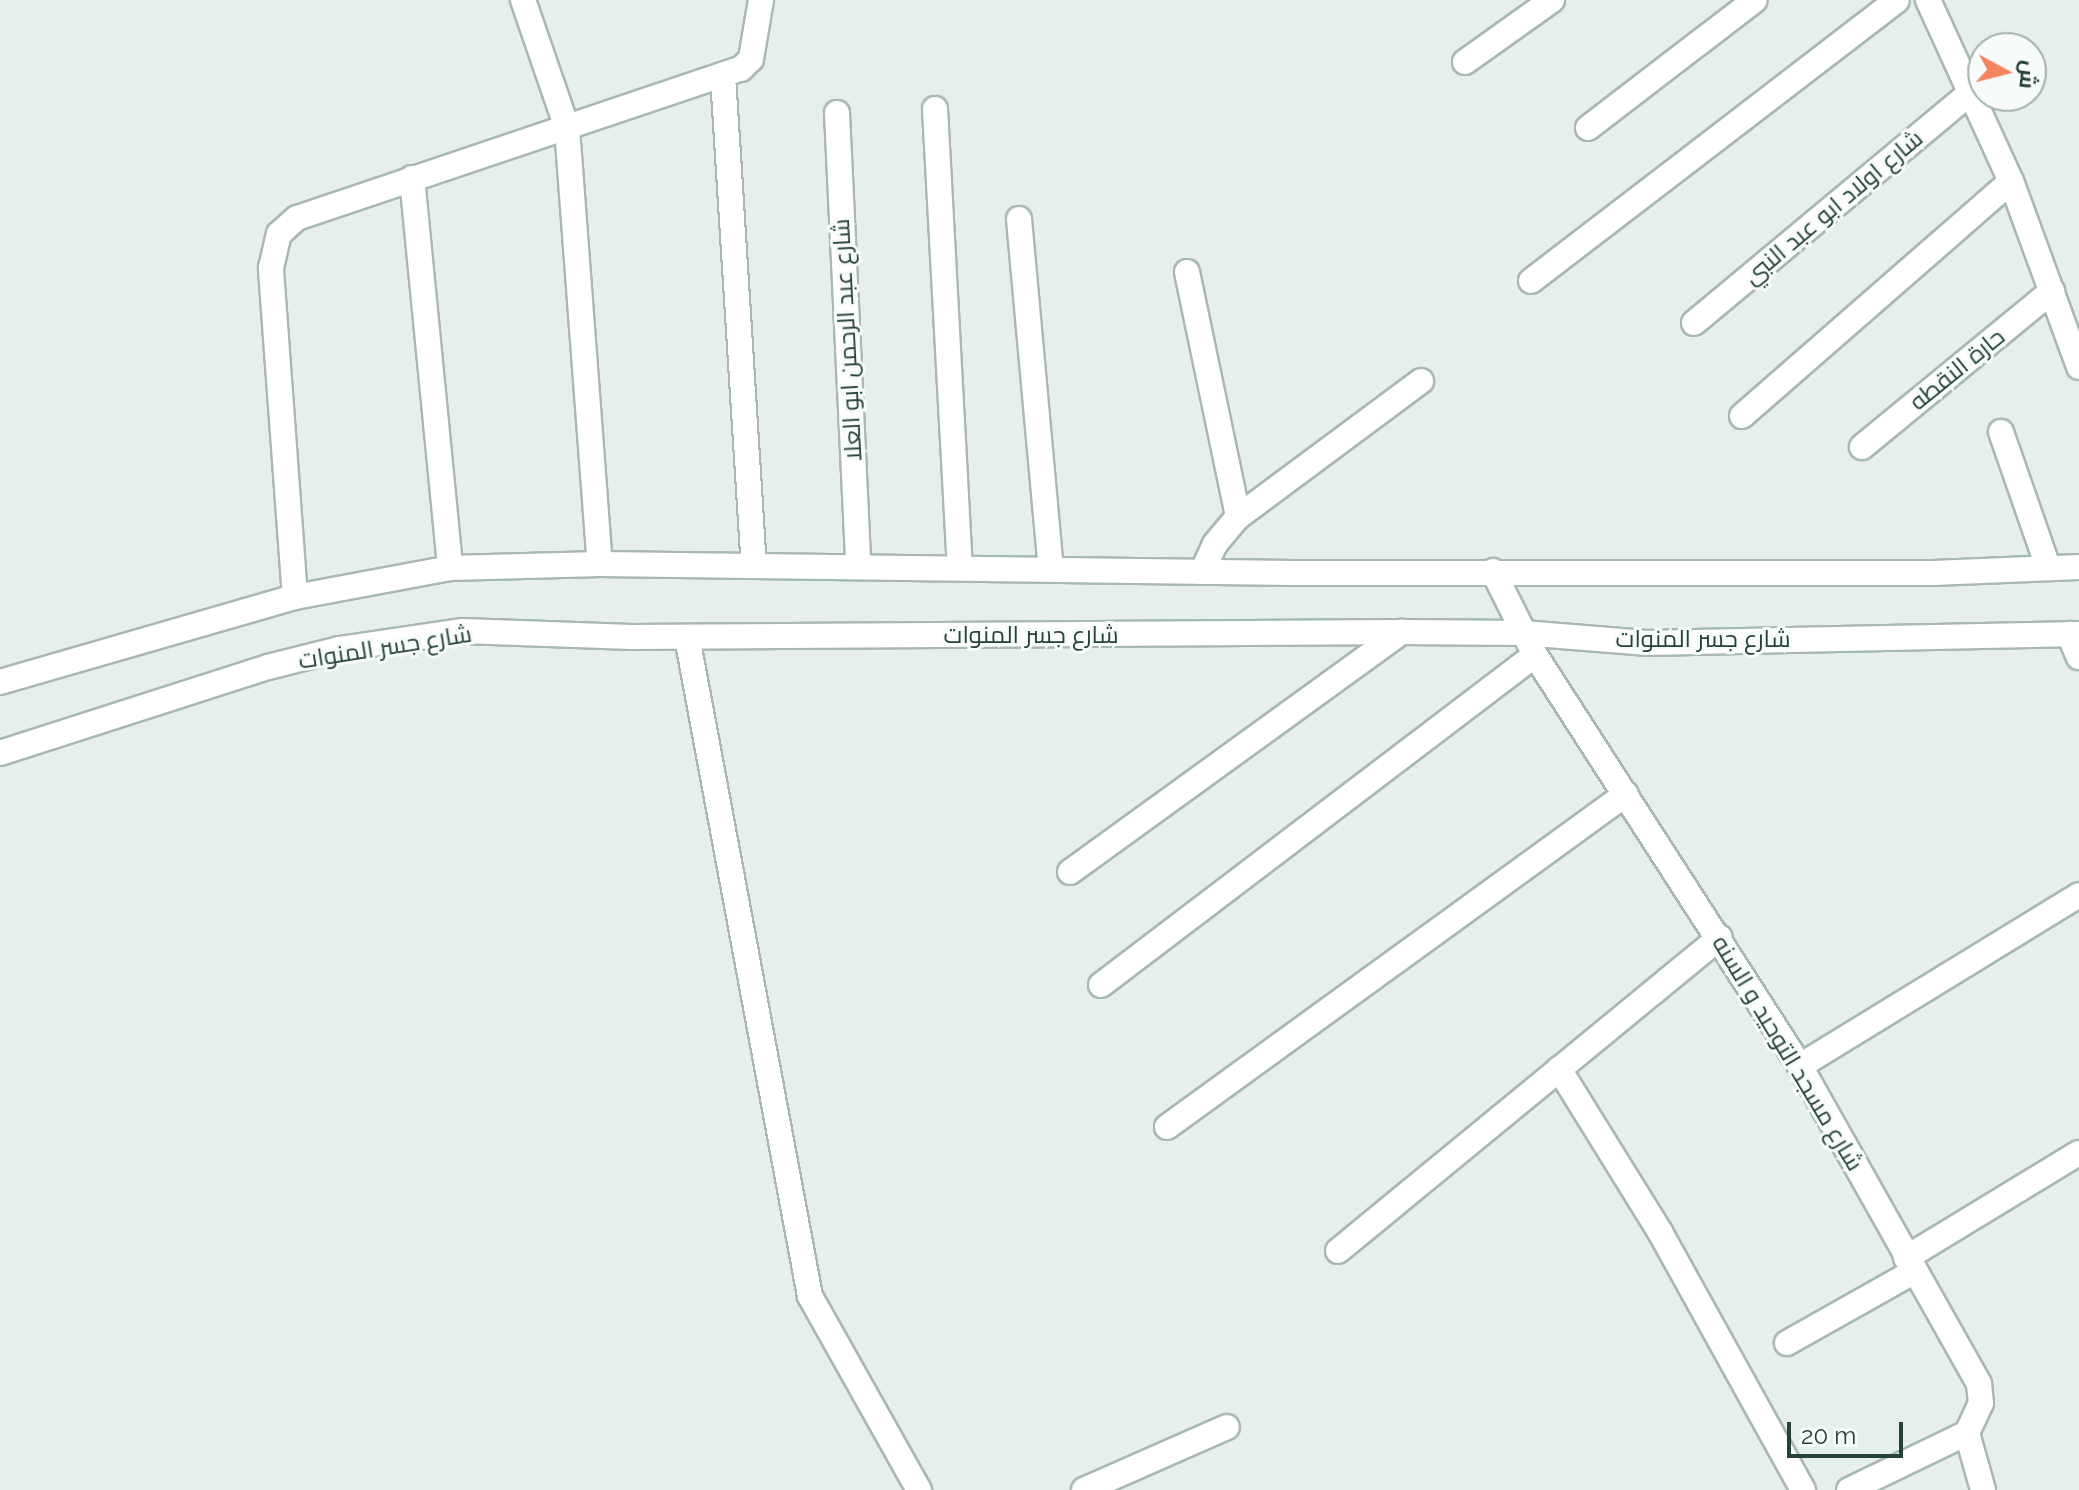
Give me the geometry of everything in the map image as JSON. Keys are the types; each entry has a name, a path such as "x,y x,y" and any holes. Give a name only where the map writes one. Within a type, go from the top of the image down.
{"street":[{"path":"523,0 567,128 600,564"},
{"path":"295,597 273,251 279,234 297,218 723,76 751,59 761,0"},
{"path":"1465,62 1552,0"},
{"path":"1588,128 1755,0"},
{"path":"1531,281 1897,0"},
{"path":"1928,0 1967,83"},
{"path":"723,76 754,566"},
{"name":"شارع اولاد ابو عبد النبي","path":"1694,323 1967,95"},
{"path":"935,109 960,566"},
{"path":"1980,112 2011,181 2079,367"},
{"name":"شارع عبد الرحمن ابو العلا","path":"837,113 858,566"},
{"path":"412,178 450,568"},
{"path":"1742,416 2011,181"},
{"path":"1019,219 1051,568"},
{"path":"1187,272 1238,517"},
{"name":"حارة النقطه","path":"1862,447 2052,291"},
{"path":"1202,572 1215,544 1238,517 1421,381"},
{"path":"2001,432 2048,567"},
{"path":"0,682 295,597 450,568 600,564 960,566 1202,572 1933,573 2079,567"},
{"name":"شارع مسجد التوحيد و السنه","path":"1493,571 1529,644 1800,1066 1909,1265 1979,1384 1977,1419 1967,1433"},
{"name":"شارع جسر المنوات","path":"0,753 80,724 339,649 463,631 687,637 1402,632 1529,644 2074,634"},
{"path":"1070,872 1402,632"},
{"path":"2074,634 2079,657"},
{"path":"687,637 810,1296 919,1490"},
{"path":"1101,985 1529,644"},
{"path":"1167,1127 1626,794"},
{"path":"1800,1066 2079,895"},
{"path":"1338,1251 1720,937"},
{"path":"1559,1069 1660,1232 1803,1490"},
{"path":"1787,1343 2079,1153"},
{"path":"1084,1490 1227,1427"},
{"path":"1849,1490 1967,1433 1983,1490"}]}
